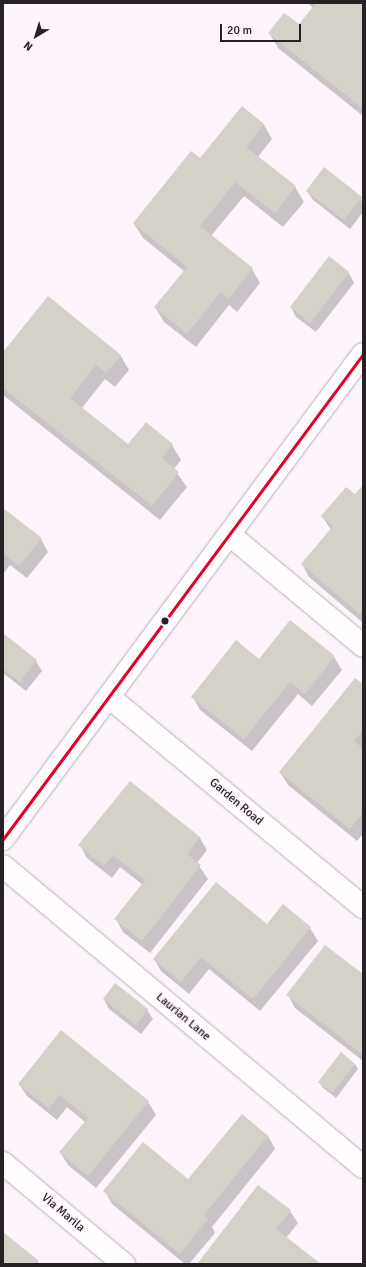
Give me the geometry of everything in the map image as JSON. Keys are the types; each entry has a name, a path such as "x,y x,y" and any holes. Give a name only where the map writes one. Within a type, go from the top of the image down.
{"street":[{"path":"3,839 230,535 356,377 363,354"},
{"path":"230,535 363,646"},
{"name":"Garden Road","path":"109,697 363,907"},
{"name":"Laurian Lane","path":"3,866 363,1167"},
{"name":"Via Marila","path":"3,1163 124,1264"}],"building":[{"path":"316,3 359,3 363,6 362,108 268,33 284,13 299,24"},
{"path":"242,106 264,124 246,147 296,186 275,213 235,182 200,226 253,268 229,299 220,292 187,334 154,307 187,267 133,223 191,151 200,158"},
{"path":"324,167 362,197 344,220 306,191"},
{"path":"329,256 349,272 310,323 290,307"},
{"path":"48,296 121,355 106,373 96,365 70,398 128,444 146,422 173,444 162,458 179,472 152,506 3,388 3,352"},
{"path":"363,485 363,610 360,614 301,564 333,526 321,516 346,487 355,494"},
{"path":"3,508 42,538 19,566 3,553"},
{"path":"290,620 335,656 305,694 290,682 244,739 191,697 236,640 259,659"},
{"path":"3,633 37,660 20,682 3,669"},
{"path":"355,678 363,684 363,730 354,741 363,749 363,813 350,829 279,772"},
{"path":"130,781 200,837 187,854 201,865 142,941 114,919 145,880 113,855 104,866 78,845"},
{"path":"216,882 267,924 283,904 311,927 253,999 201,957 181,982 153,959"},
{"path":"325,945 363,974 362,1054 286,995"},
{"path":"115,983 148,1009 136,1025 103,999"},
{"path":"61,1030 149,1101 88,1176 59,1152 88,1118 60,1095 49,1108 18,1084"},
{"path":"341,1052 355,1064 332,1093 318,1082"},
{"path":"242,1114 268,1136 204,1215 208,1219 180,1254 103,1191 143,1142 188,1179"},
{"path":"258,1185 291,1210 276,1229 321,1264 197,1264"},
{"path":"3,1232 38,1260 34,1264 3,1264"}],"transit line":[{"path":"3,839 363,354"}]}
